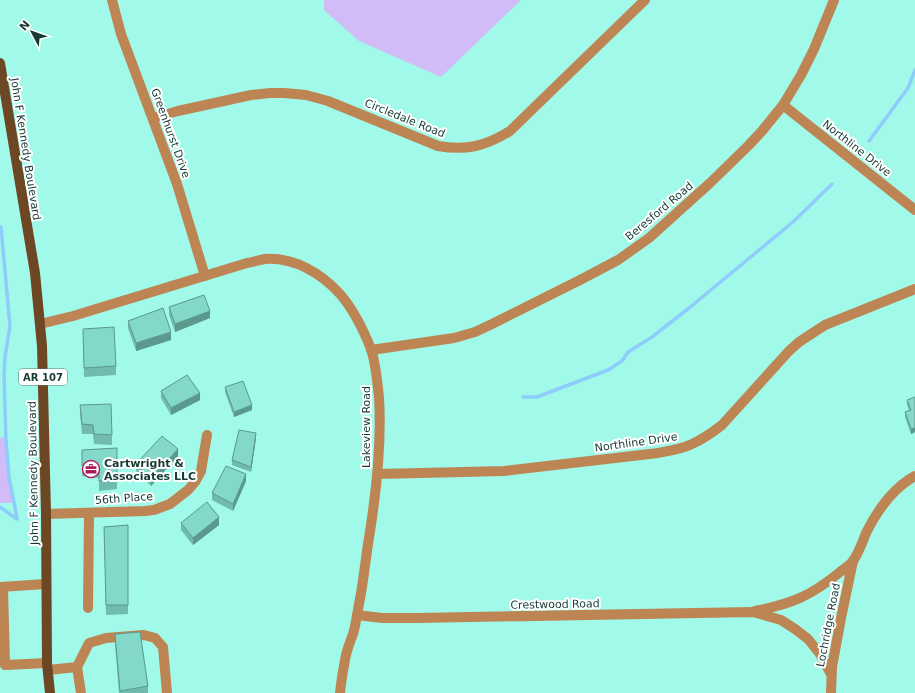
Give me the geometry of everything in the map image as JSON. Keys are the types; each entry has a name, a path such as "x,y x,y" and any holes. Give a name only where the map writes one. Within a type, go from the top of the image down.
{"main road":[{"name":"John F Kennedy Boulevard","path":"0,63 35,273 42,346 46,584 50,693"}],"street":[{"name":"Greenhurst Drive","path":"112,0 124,40 176,184 205,276"},
{"name":"Circledale Road","path":"152,118 251,95 284,93 306,95 328,101 438,146 465,148 476,146 488,143 502,136 515,126 645,0"},
{"name":"Beresford Road","path":"371,350 454,338 475,332 574,284 618,260 654,234 753,141 783,105 801,75 814,49 834,0"},
{"name":"Northline Drive","path":"783,105 915,210"},
{"name":"Lakeview Road","path":"40,324 73,316 247,263 266,259 283,260 300,265 324,279 344,298 360,323 371,350 377,377 380,414 378,474 375,506 360,602 344,665 340,693"},
{"name":"Northline Drive","path":"378,474 504,471 658,453 679,449 709,435 722,425 789,351 799,342 825,325 915,289"},
{"name":"56th Place","path":"46,514 145,512 170,504 188,490 201,472 207,435"},
{"name":"Crestwood Road","path":"357,615 382,618 417,618 753,612 775,607 811,593 828,582 853,561 869,528 889,497 915,476"},
{"path":"88,513 88,608"},
{"name":"Lochridge Road","path":"831,693 831,674 853,561"},
{"path":"46,584 2,587 5,665 77,667"},
{"name":"Crestwood Road","path":"753,612 781,620 796,629 814,645 831,674"},
{"path":"81,693 77,667 89,643 106,638 144,635 155,638 163,647 167,693"}],"shaded area":[{"path":"324,0 521,0 441,77 359,41 324,10"},
{"path":"4,437 12,503 0,503 0,438"}],"building":[{"path":"204,295 210,311 175,324 169,307"},
{"path":"163,308 171,332 136,343 128,321"},
{"path":"114,327 116,366 84,368 83,329"},
{"path":"187,375 200,393 171,408 161,391"},
{"path":"243,381 252,405 234,412 225,387"},
{"path":"915,397 915,428 911,429 905,412 911,410 907,400"},
{"path":"111,404 112,435 94,434 93,425 82,424 80,405"},
{"path":"239,430 256,433 251,467 232,460"},
{"path":"162,436 178,449 151,478 136,464"},
{"path":"117,448 117,479 99,481 99,468 82,466 82,450"},
{"path":"226,466 246,474 233,504 212,493"},
{"path":"207,502 219,517 193,538 181,523"},
{"path":"128,525 128,605 106,605 104,527"},
{"path":"140,632 148,686 120,691 115,634"}],"waterway":[{"path":"869,141 908,88 915,70"},
{"path":"523,397 537,397 608,370 622,361 628,352 652,337 689,308 793,222 832,184"},
{"path":"1,227 10,326 4,375 6,441 9,477 17,518"},
{"path":"0,507 17,519"}],"place":[{"name":"Cartwright & Associates LLC","path":"91,469"}]}
